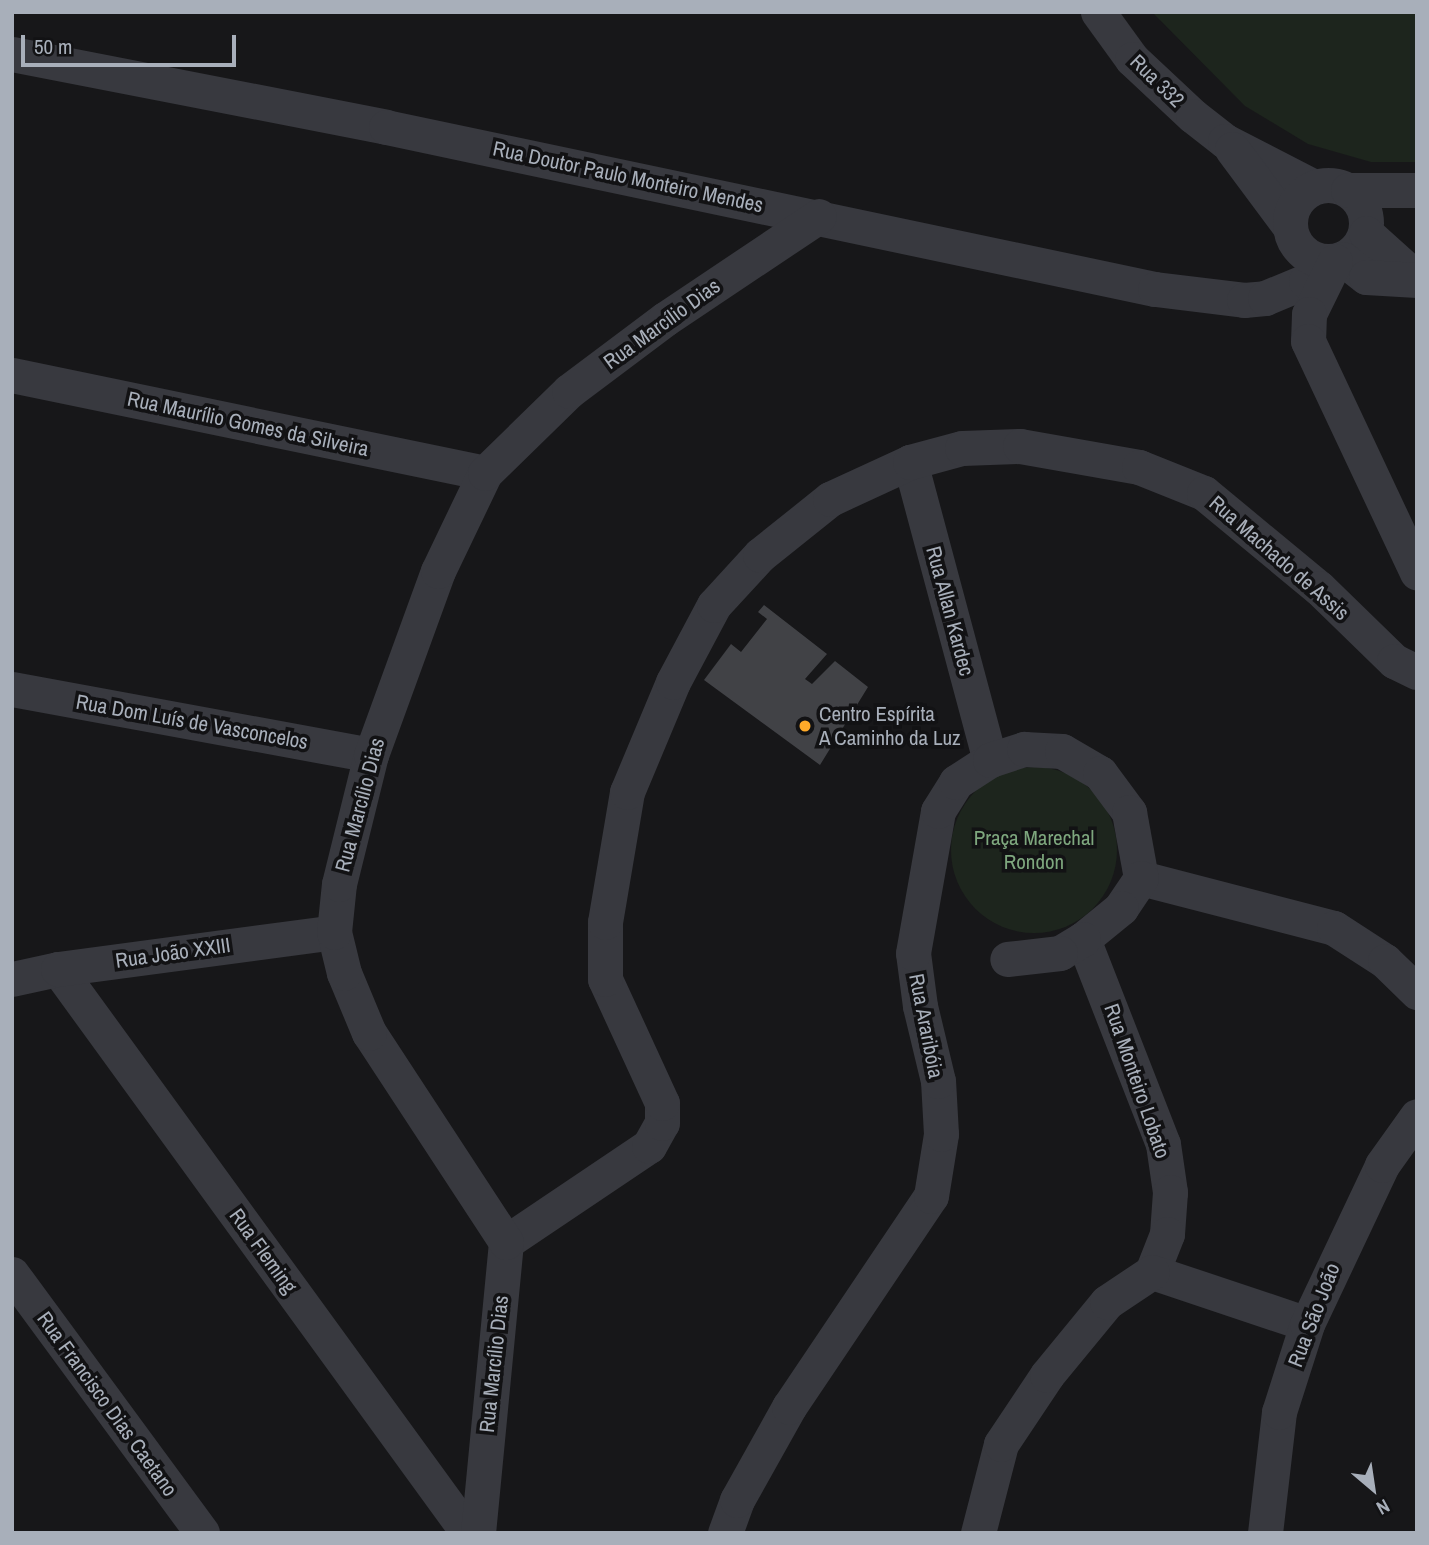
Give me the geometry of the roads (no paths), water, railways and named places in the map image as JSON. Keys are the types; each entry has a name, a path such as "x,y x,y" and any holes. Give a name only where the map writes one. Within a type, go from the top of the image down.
{"street":[{"name":"Rua 332","path":"1098,12 1132,60 1225,141 1291,233"},
{"name":"Rua Doutor Paulo Monteiro Mendes","path":"12,54 819,216 1155,289 1244,300 1281,294 1337,261"},
{"name":"Rua 332","path":"1225,141 1331,189"},
{"path":"1244,300 1264,288 1291,233 1296,203 1331,189 1417,190"},
{"path":"1331,189 1362,204 1366,228 1361,244 1337,261 1309,314 1308,341 1417,573"},
{"path":"1366,228 1417,200"},
{"name":"Rua Marcílio Dias","path":"478,1533 506,1242 369,1032 344,973 334,932 339,884 371,755 438,570 485,473 569,391 665,319 819,216"},
{"path":"1366,228 1417,280"},
{"path":"1291,233 1309,257 1337,261 1366,277 1417,280"},
{"name":"Rua Maurílio Gomes da Silveira","path":"12,375 485,473"},
{"name":"Rua Machado de Assis","path":"506,1242 649,1146 663,1123 662,1103 605,979 605,922 627,792 673,682 714,605 760,555 830,499 910,462 962,448 1020,446 1139,467 1205,493 1319,588 1377,646 1417,672"},
{"name":"Rua Allan Kardec","path":"910,462 990,760"},
{"name":"Rua Dom Luís de Vasconcelos","path":"12,689 371,755"},
{"name":"Rua Araribóia","path":"725,1533 737,1500 789,1407 931,1196 941,1134 938,1081 920,1006 915,940 938,811 956,782 990,760 1024,749 1062,751 1100,773 1129,812 1141,878"},
{"path":"1007,959 1060,953 1083,939 1121,908 1141,878 1334,928 1385,961 1417,992"},
{"name":"Rua João XXIII","path":"12,979 58,969 334,932"},
{"name":"Rua Monteiro Lobato","path":"1083,939 1163,1143 1170,1192 1167,1234 1152,1272"},
{"name":"Rua Fleming","path":"58,969 468,1533"},
{"name":"Rua São João","path":"1265,1533 1279,1412 1307,1324 1377,1176 1417,1116"},
{"path":"978,1533 1001,1444 1047,1375 1107,1302 1152,1272 1307,1324"},
{"name":"Rua Francisco Dias Caetano","path":"12,1274 202,1533"}],"place":[{"name":"Centro Espírita A Caminho da Luz","path":"805,726"}],"park label":[{"name":"Praça Marechal Rondon","path":"1034,850"}]}
